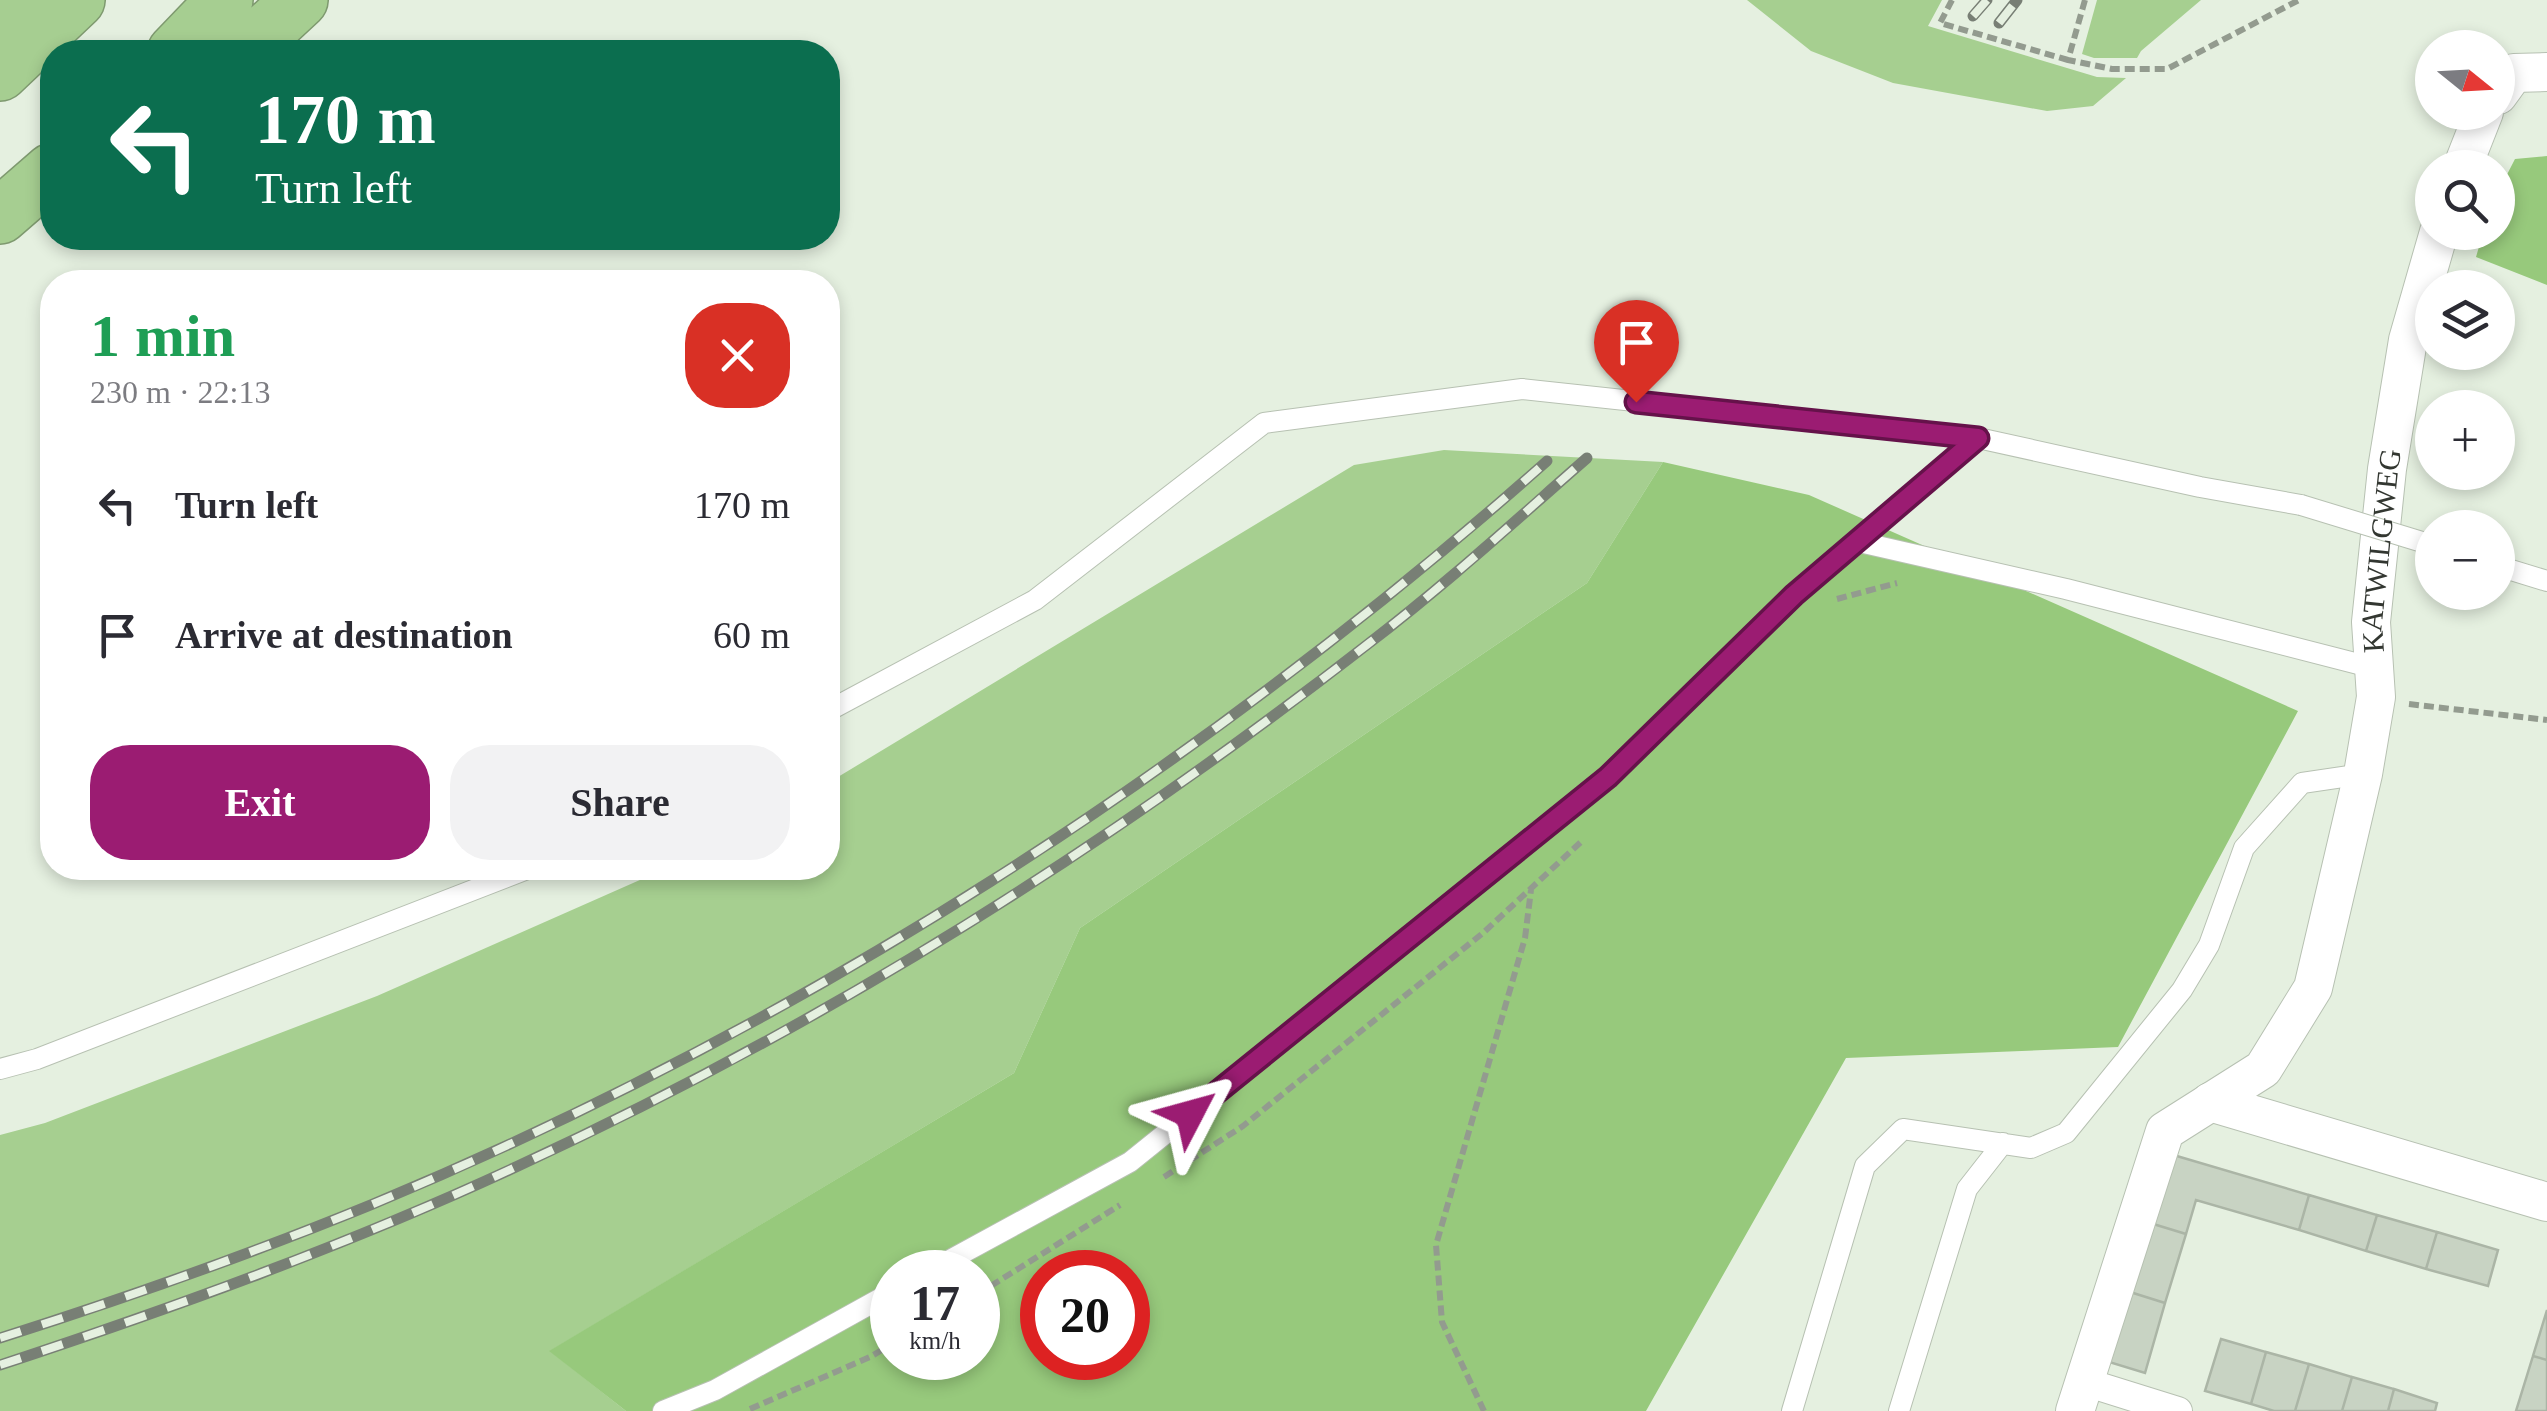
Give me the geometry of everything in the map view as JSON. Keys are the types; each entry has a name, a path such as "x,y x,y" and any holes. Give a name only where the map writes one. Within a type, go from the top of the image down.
{"highway":[{"path":"0,20 19,0"},
{"path":"0,74 78,0"},
{"path":"186,40 225,0"},
{"path":"257,40 300,0"},
{"path":"0,216 40,181"}],"street":[{"path":"2515,73 2547,72"},
{"name":"KATWILGWEG","path":"2080,1396 2165,1131 2263,1069 2313,988 2363,774 2375,682 2371,622 2387,469 2408,340 2435,250"},
{"path":"2210,1102 2547,1202"},
{"path":"2080,1396 2178,1411"}],"lane":[{"path":"840,705 1034,600 1264,422 1522,389 1978,438 2301,505 2415,541"},
{"path":"968,1250 1130,1162 1608,777 1794,595 1978,438"},
{"path":"1855,541 2066,588 2375,682"},
{"path":"2515,571 2547,581"},
{"path":"1792,1411 1865,1166 1903,1129 2031,1148 2066,1132 2182,990 2209,945 2244,848 2302,783 2363,774"},
{"path":"0,1069 37,1059 499,880"},
{"path":"1899,1411 1967,1190 2003,1142"},
{"path":"662,1411 715,1390 870,1304"}],"path":[{"path":"1952,0 1940,23 2112,69 2166,69 2299,0"},
{"path":"2068,60 2085,0"},
{"path":"1824,602 1893,583 1912,585"},
{"path":"2375,682 2427,708 2547,720"},
{"path":"1149,1186 1243,1126 1482,933 1586,837"},
{"path":"1484,1411 1442,1322 1436,1245 1525,938 1531,889"},
{"path":"1000,1280 1134,1196"},
{"path":"744,1411 870,1357"}],"green space":[{"path":"1747,0 1942,0 1928,26 2097,77 2126,78 2093,106 2047,111 1893,83 1811,51"},
{"path":"2097,0 2201,0 2137,58 2094,58 2082,54"},
{"path":"2547,156 2547,285 2476,257 2478,250 2515,250 2515,159"},
{"path":"1444,450 1663,462 1587,583 1080,928 1014,1073 550,1351 626,1411 0,1411 0,1135 45,1123 377,996 640,880 840,880 840,776 1354,465"},
{"path":"1663,462 1809,495 2298,711 2118,1047 1846,1058 1646,1411 626,1411 549,1351 1014,1073 1080,928 1587,583"}],"building":[{"path":"2170,1154 2309,1195 2299,1230 2196,1200 2186,1234 2150,1223"},
{"path":"2309,1195 2377,1215 2366,1251 2299,1230"},
{"path":"2377,1215 2437,1232 2426,1269 2366,1251"},
{"path":"2150,1223 2186,1234 2165,1303 2130,1292"},
{"path":"2437,1232 2498,1250 2488,1286 2426,1269"},
{"path":"2130,1292 2165,1303 2145,1373 2109,1362"},
{"path":"2547,1310 2547,1360 2533,1356"},
{"path":"2221,1339 2266,1352 2251,1404 2205,1391"},
{"path":"2266,1352 2309,1364 2295,1411 2274,1411 2251,1404"},
{"path":"2533,1356 2547,1360 2547,1411 2516,1411"},
{"path":"2309,1364 2352,1377 2342,1411 2295,1411"},
{"path":"2352,1377 2394,1389 2388,1411 2342,1411"},
{"path":"2394,1389 2437,1403 2435,1411 2388,1411"}],"railway":[{"path":"1973,16 1987,0"},
{"path":"1999,23 2017,0"},
{"path":"0,1365 262,1273 455,1195 631,1112 851,993 1064,862 1268,720 1424,599 1587,458"},
{"path":"0,1338 188,1275 373,1204 532,1134 689,1056 841,972 991,881 1136,785 1278,682 1415,574 1547,461"}],"route":[{"path":"1190,1114 1608,777 1794,595 1978,438 1636,402"}]}
